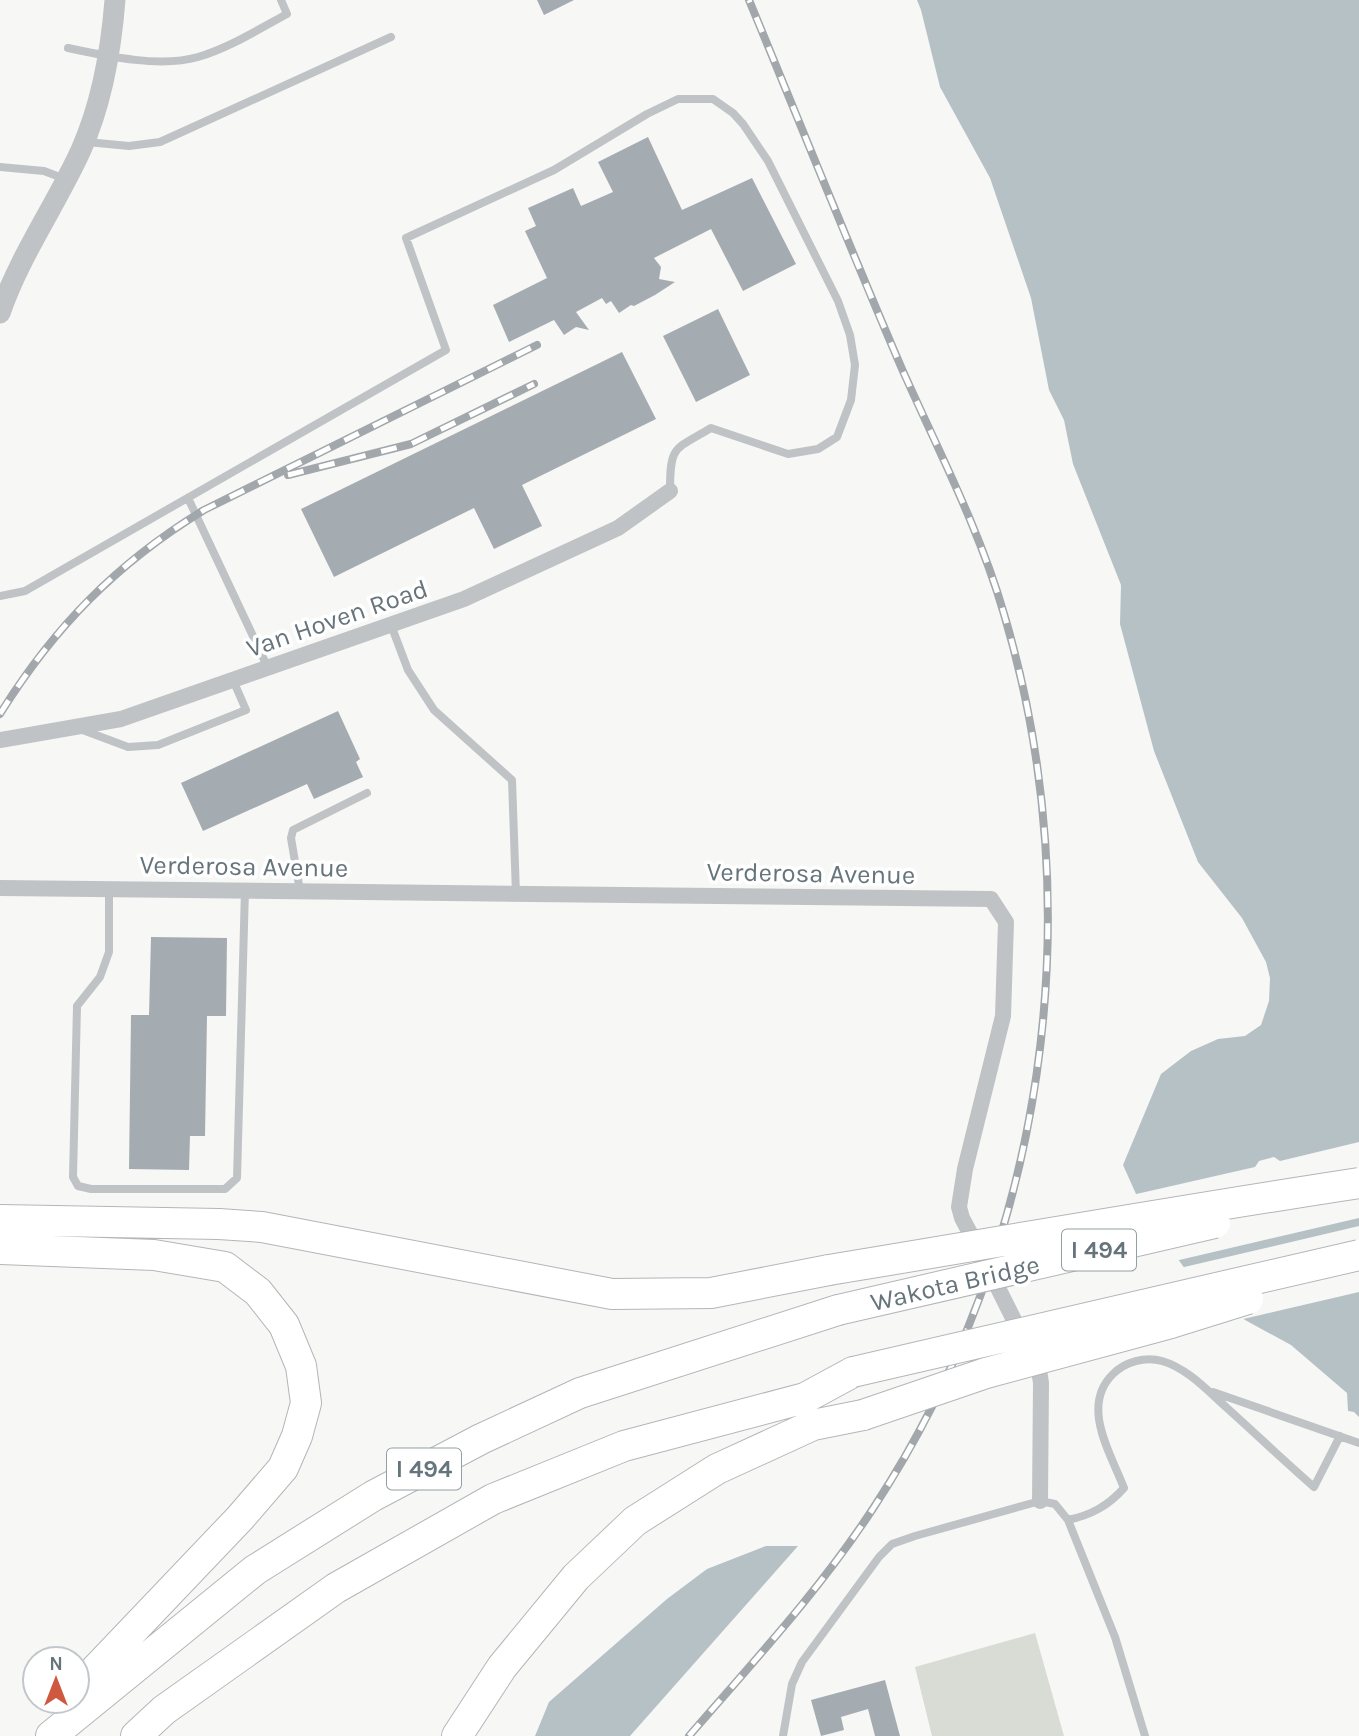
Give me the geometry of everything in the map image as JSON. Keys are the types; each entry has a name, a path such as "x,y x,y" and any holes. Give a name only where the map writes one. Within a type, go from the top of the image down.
{"highway":[{"path":"0,1220 229,1224 261,1227 612,1294 711,1293 1154,1214 1359,1183"},
{"name":"Wakota Bridge","path":"53,1723 256,1570 373,1496 481,1439 580,1393 838,1310 1359,1190"},
{"path":"0,1249 154,1255 225,1267 258,1292 284,1325 301,1366 306,1403 297,1437 283,1468 240,1518 91,1674"},
{"name":"I 494","path":"136,1736 164,1710 336,1588 494,1499 624,1446 805,1398 853,1372 1359,1255"},
{"path":"457,1736 502,1667 576,1577 635,1521 717,1469 813,1425 863,1415 986,1374 1171,1323 1359,1264"}],"street":[{"path":"0,313 17,272 84,142 96,108 113,33 114,0"},
{"name":"Van Hoven Road","path":"0,740 121,719 464,599 618,528 670,491"},
{"name":"Verderosa Avenue","path":"0,888 991,900 1006,922 1003,1016 965,1169 959,1206 962,1218 1039,1370 1040,1502"}],"lane":[{"path":"68,48 108,56 168,61 197,57 287,15 281,0"},
{"path":"84,142 128,146 160,142 391,37"},
{"path":"0,596 25,591 446,350 406,238 554,170 647,114 678,99 713,99 743,124 768,161 838,301 850,335 855,365 851,400 836,437 818,449 788,454 711,428 675,449 670,461 670,491"},
{"path":"0,167 44,171 65,180"},
{"path":"188,498 268,668"},
{"path":"391,625 408,670 434,710 512,779 516,894"},
{"path":"74,727 128,747 158,745 246,710 233,681"},
{"path":"300,891 291,838 293,830 367,793"},
{"path":"109,889 109,952 100,977 77,1006 73,1177 78,1186 91,1189 225,1189 237,1178 245,890"},
{"path":"1068,1520 1099,1509 1112,1501 1124,1488 1100,1425 1097,1409 1106,1381 1119,1368 1148,1359 1177,1366 1314,1487 1340,1436"},
{"path":"1207,1390 1359,1443"},
{"path":"783,1736 792,1684 802,1662 879,1557 892,1544 1040,1502 1055,1504 1068,1520 1115,1636 1145,1736"}],"shaded area":[{"path":"917,0 1359,0 1359,1417 1348,1411 1347,1393 1291,1345 1245,1320 1191,1277 1145,1214 1123,1165 1161,1074 1191,1051 1218,1039 1245,1036 1261,1025 1269,1001 1270,978 1266,962 1242,918 1198,862 1154,751 1120,624 1121,585 1073,464 1064,420 1049,390 1031,298 990,178 940,87"},
{"path":"766,1546 798,1546 630,1736 535,1736 549,1702 667,1599 707,1569"},
{"path":"1035,1633 1064,1736 932,1736 915,1667"}],"pier":[{"path":"1359,1142 1359,1218 1175,1261 1142,1216 1132,1195 1255,1167 1259,1161 1274,1157 1280,1161"},
{"path":"1359,1226 1359,1292 1239,1320 1189,1280 1180,1268"}],"building":[{"path":"537,0 574,0 544,15"},
{"path":"648,137 682,210 752,178 796,264 743,291 711,229 654,258 661,267 659,279 675,282 655,295 619,313 611,301 606,304 602,298 576,312 589,330 576,327 564,335 554,320 509,342 493,305 547,278 525,231 536,226 528,208 573,188 581,206 613,192 598,162"},
{"path":"718,309 750,375 696,402 663,336"},
{"path":"622,352 656,419 522,485 542,526 494,549 474,508 334,577 301,509"},
{"path":"338,711 360,759 356,762 363,777 314,799 307,784 203,831 181,783"},
{"path":"151,937 227,938 226,1016 207,1016 205,1136 190,1136 189,1170 129,1169 131,1015 149,1015"},
{"path":"885,1680 900,1736 875,1736 868,1709 841,1717 844,1730 821,1736 811,1700"}],"railway":[{"path":"689,1736 785,1625 853,1538 932,1406 979,1299 1014,1189 1036,1075 1047,959 1045,843 1031,728 1004,614 983,551 882,323 749,0"},
{"path":"0,714 65,625 115,575 172,530 204,510 537,345"},
{"path":"288,475 411,444 534,384"}]}
